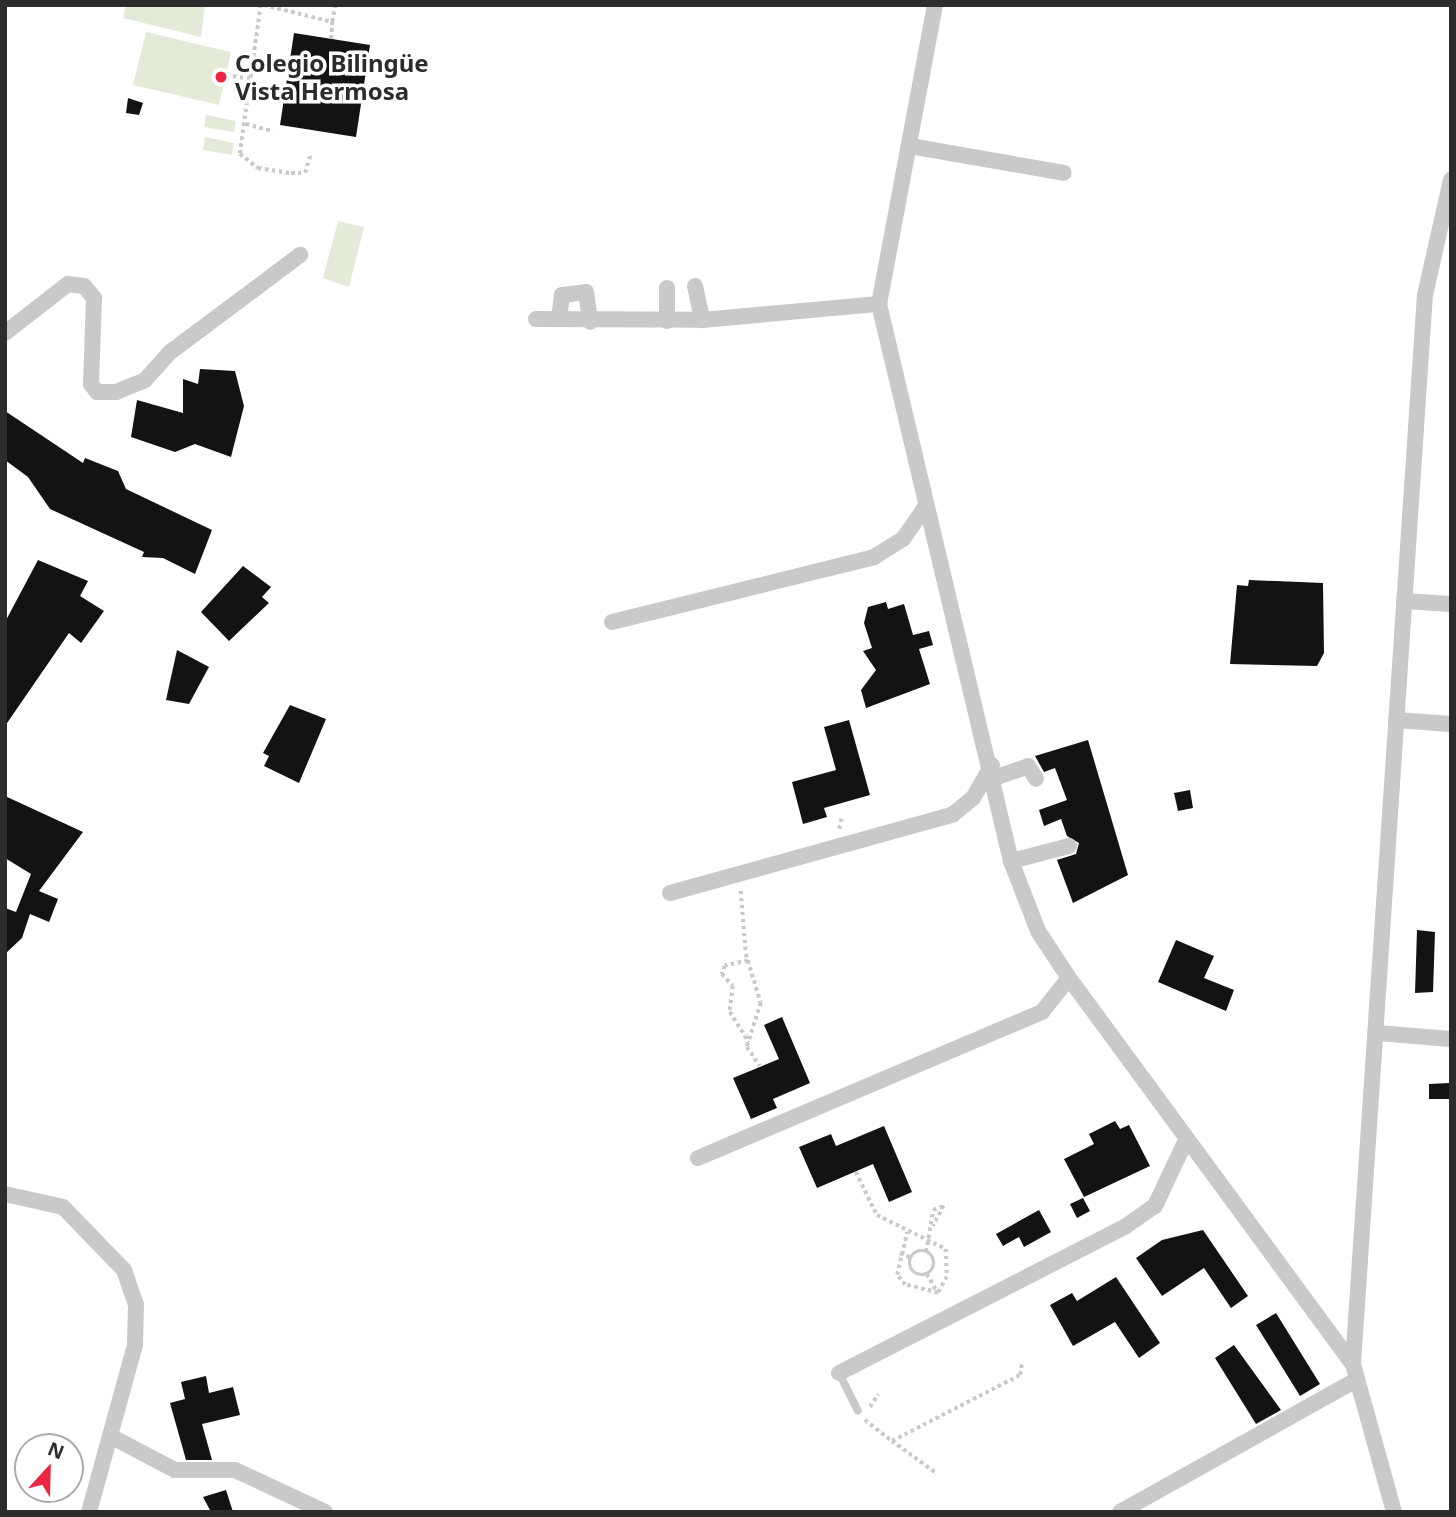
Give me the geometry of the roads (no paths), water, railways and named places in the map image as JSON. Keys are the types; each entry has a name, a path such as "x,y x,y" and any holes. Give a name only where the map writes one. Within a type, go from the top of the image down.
{"street":[{"path":"935,5 879,303 926,506 993,772 1011,861 1038,931 1069,978 1355,1372"},
{"path":"977,156 978,138"},
{"path":"910,146 1064,173"},
{"path":"1394,1512 1355,1372 1425,295 1451,180"},
{"path":"5,333 68,284 84,286 94,298 91,384 105,394 124,390 145,380 169,353 300,255"},
{"path":"695,286 702,320"},
{"path":"667,288 667,321"},
{"path":"559,319 562,295 586,292 590,321"},
{"path":"536,319 702,320 879,303"},
{"path":"612,622 874,557 903,539 926,506"},
{"path":"1404,601 1451,604"},
{"path":"1396,720 1451,724"},
{"path":"670,893 953,816 973,798 993,772 1028,766 1036,779"},
{"path":"1011,861 1069,846"},
{"path":"698,1158 1042,1012 1069,978"},
{"path":"1378,1033 1451,1038"},
{"path":"839,1373 1126,1226 1154,1206 1186,1140"},
{"path":"5,1194 63,1207 124,1270 136,1304 135,1345 114,1438 89,1512"},
{"path":"1120,1512 1355,1372"},
{"path":"114,1438 175,1470 234,1470 325,1512"}],"lane":[{"path":"839,1373 858,1410"}],"place":[{"name":"Colegio Bilingüe Vista Hermosa","path":"221,77"}]}
